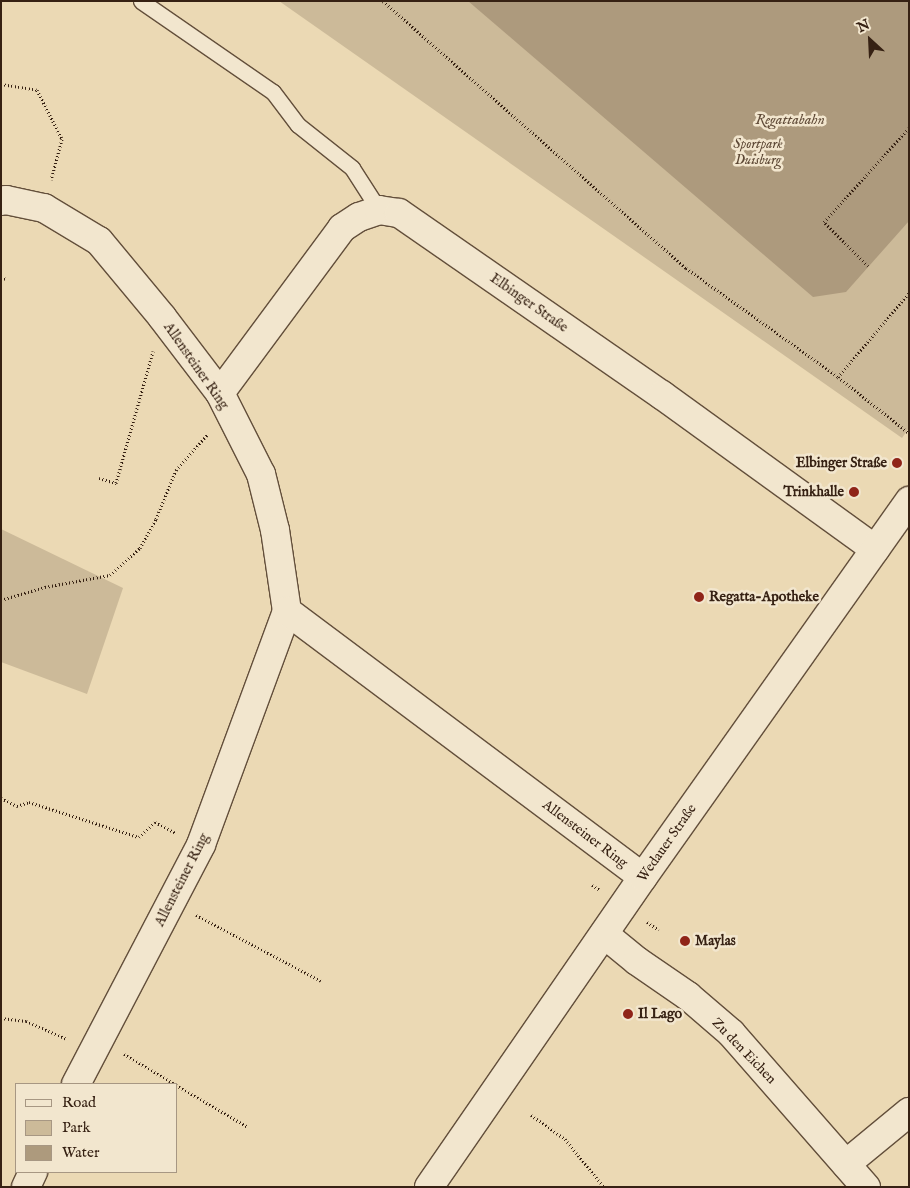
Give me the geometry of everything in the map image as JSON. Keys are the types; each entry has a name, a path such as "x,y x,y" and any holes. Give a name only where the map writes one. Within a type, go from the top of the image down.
{"street":[{"name":"Allensteiner Ring","path":"1,201 6,200 44,208 99,241 162,317 220,393 261,474 275,530 287,611 202,845 77,1083"},
{"path":"220,393 342,228 359,217 379,210"},
{"name":"Elbinger Straße","path":"379,210 399,213 662,395 875,549"},
{"name":"Wedauer Straße","path":"429,1187 643,877 909,500"},
{"name":"Allensteiner Ring","path":"287,611 643,877"},
{"name":"Zu den Eichen","path":"604,934 637,961 688,996 731,1033 866,1187"},
{"path":"846,1164 909,1112"},
{"path":"26,1187 33,1173"}],"lane":[{"path":"141,1 273,92 298,125 352,168 379,210"}],"path":[{"path":"384,1 686,268 838,377 909,434"},
{"path":"1,84 37,90 62,139 44,208"},
{"path":"868,266 824,222 909,128"},
{"path":"1,277 6,279"},
{"path":"838,377 909,293"},
{"path":"99,478 116,483 162,317"},
{"path":"1,600 45,587 110,575 127,561 140,548 156,519 176,470 212,429 220,393"},
{"path":"1,798 17,806 29,802 139,837 155,822 202,845"},
{"path":"172,902 321,982"},
{"path":"1,1018 26,1021 96,1045 174,1083"},
{"path":"178,1085 248,1127"},
{"path":"531,1115 565,1139 604,1187"}],"green space":[{"name":"Sportpark Duisburg","path":"279,1 909,1 909,428 902,438"},
{"path":"1,529 123,588 87,694 1,662"}],"water":[{"name":"Regattabahn","path":"468,1 909,1 909,221 846,292 813,297"}],"place":[{"name":"Elbinger Straße","path":"897,463"},
{"name":"Trinkhalle","path":"854,492"},
{"name":"Regatta-Apotheke","path":"699,597"},
{"name":"Maylas","path":"685,941"},
{"name":"Il Lago","path":"628,1014"}]}
